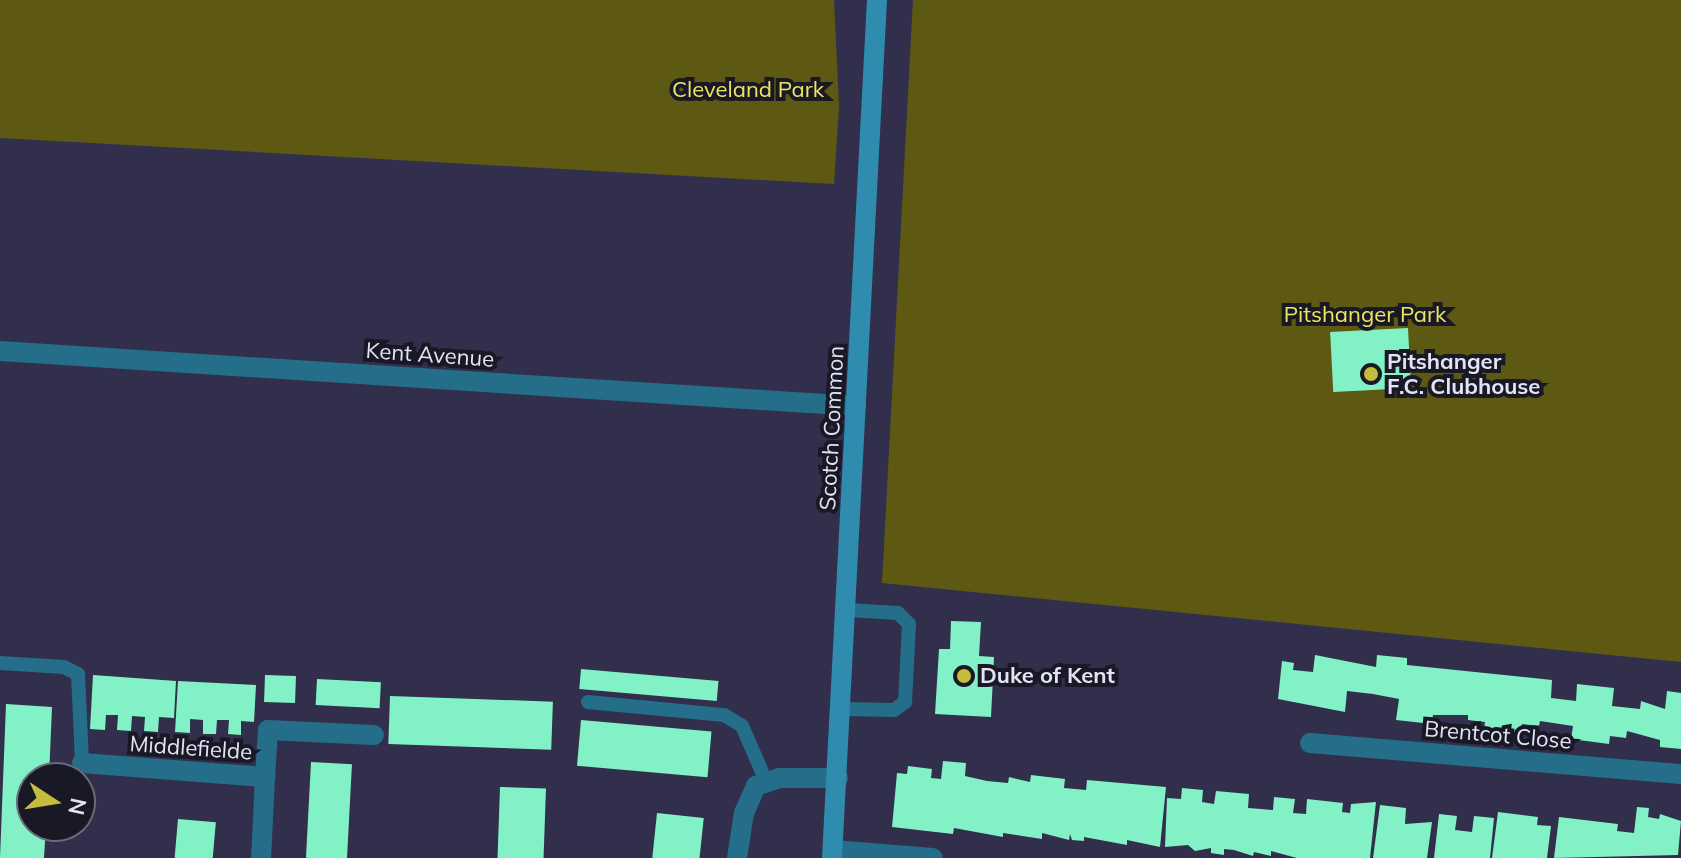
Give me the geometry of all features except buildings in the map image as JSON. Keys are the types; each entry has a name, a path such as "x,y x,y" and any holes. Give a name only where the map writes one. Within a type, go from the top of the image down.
{"main road":[{"name":"Scotch Common","path":"833,854 877,0"}],"street":[{"name":"Kent Avenue","path":"0,351 856,406"},
{"path":"265,777 268,730 374,735"},
{"name":"Brentcot Close","path":"1310,743 1681,774"},
{"name":"Middlefielde","path":"96,764 265,777 261,858"},
{"path":"737,858 750,794 766,781 838,778"},
{"path":"833,854 933,858"}],"lane":[{"path":"842,709 894,710 905,702 909,624 898,613 847,610"},
{"path":"0,663 64,667 78,674 82,762"},
{"path":"588,702 724,715 742,726 766,781"}],"green space":[{"name":"Cleveland Park","path":"0,0 834,0 839,106 834,184 0,138"},
{"name":"Pitshanger Park","path":"913,0 1681,0 1681,662 882,583"}],"place":[{"name":"Pitshanger F.C. Clubhouse","path":"1371,374"},
{"name":"Duke of Kent","path":"964,676"}]}
